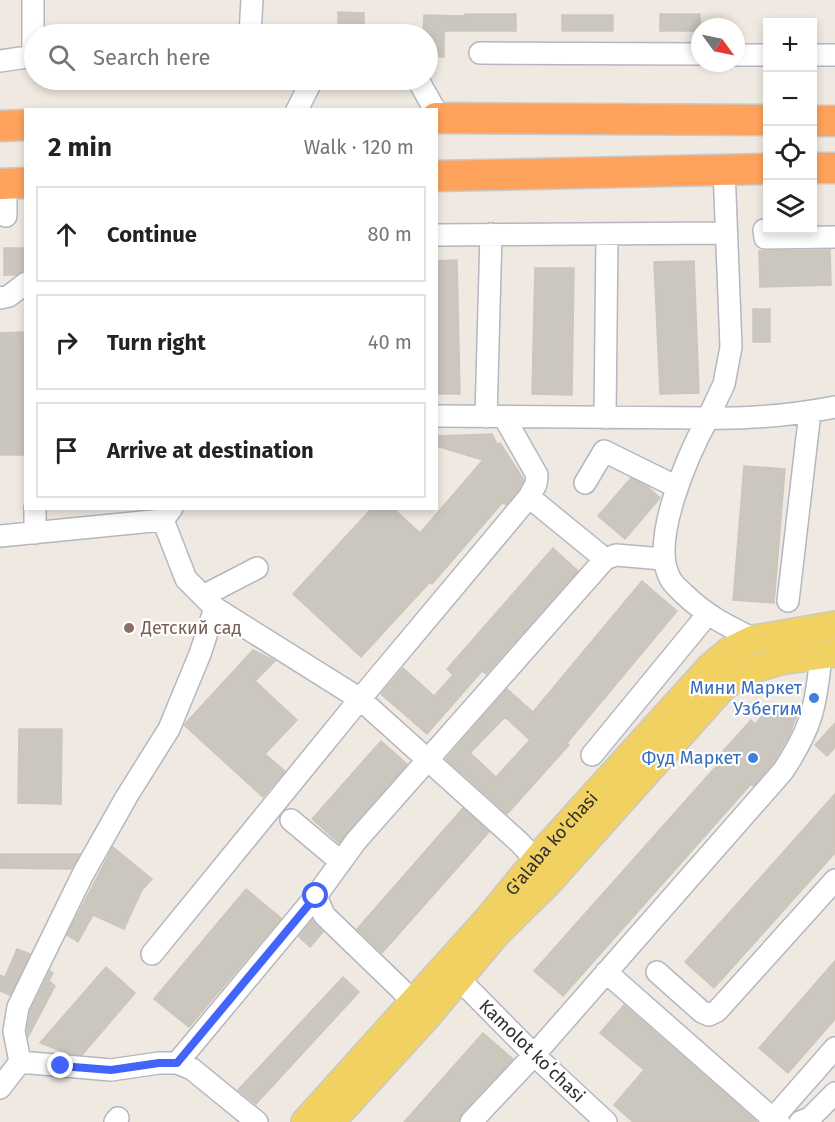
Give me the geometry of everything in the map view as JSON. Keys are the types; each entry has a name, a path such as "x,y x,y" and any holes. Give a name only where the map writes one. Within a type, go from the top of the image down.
{"highway":[{"path":"438,114 763,120"},
{"path":"817,121 835,121"},
{"path":"0,126 24,125"},
{"path":"817,168 835,168"},
{"path":"438,176 763,169"}],"main road":[{"name":"G'alaba ko'chasi","path":"331,1122 498,932 547,884 549,856 710,667 729,651 754,639 835,625"},
{"name":"G'alaba ko'chasi","path":"305,1122 486,921 549,856 724,686 751,670 780,661 828,654"}],"street":[{"path":"33,0 33,24"},
{"path":"251,24 252,0"},
{"path":"480,53 691,54"},
{"path":"745,55 763,55"},
{"path":"817,55 835,55"},
{"path":"0,61 24,57"},
{"path":"298,108 307,90"},
{"path":"424,90 434,108"},
{"path":"724,169 731,347 724,384 691,450 677,488 666,531 665,563 671,581 707,615 754,639"},
{"path":"6,216 10,183"},
{"path":"438,235 726,233"},
{"path":"152,954 360,699 529,497 536,484 537,475 495,417 491,234"},
{"path":"604,418 607,234"},
{"path":"764,234 765,238 835,237"},
{"path":"0,298 9,296 24,285"},
{"path":"438,416 741,418 810,412 835,407"},
{"path":"788,601 810,412"},
{"path":"585,483 604,451 677,488"},
{"path":"529,497 605,559"},
{"path":"35,510 35,533"},
{"path":"0,536 156,515 186,579 209,602 360,699 519,842 549,856"},
{"path":"177,1063 316,896 356,842 605,559 616,555 665,563"},
{"path":"632,569 665,563"},
{"path":"0,1088 10,1065 18,1007 83,874 127,796 169,729 201,654 209,602 257,568"},
{"path":"592,755 707,615"},
{"path":"471,1122 534,1055 783,771 801,742 813,712 828,654"},
{"path":"291,820 341,862"},
{"path":"657,972 702,1012 709,1015 717,1011 835,880"},
{"path":"316,896 324,915 413,1001"},
{"path":"606,972 774,1121 835,1048"},
{"name":"Kamolot koʻchasi","path":"459,979 534,1055 606,1122"},
{"path":"10,1065 111,1070 159,1063 177,1063 192,1068 257,1122"},
{"path":"800,1122 810,1118 835,1093"}],"building":[{"path":"338,12 364,13 364,24 338,24"},
{"path":"465,14 516,14 516,31 444,31 444,57 438,57 438,24 424,24 424,15 465,16"},
{"path":"660,14 700,14 700,18 691,18 691,31 660,31"},
{"path":"562,15 613,15 613,31 562,31"},
{"path":"4,248 24,248 24,271 16,275 4,275"},
{"path":"830,250 831,285 760,287 759,251"},
{"path":"457,260 460,394 438,394 438,261"},
{"path":"694,261 699,393 660,394 654,262"},
{"path":"535,268 574,268 572,395 532,394"},
{"path":"753,309 770,309 770,342 753,342"},
{"path":"23,332 24,455 0,455 0,333"},
{"path":"492,434 524,480 506,505 503,502 432,584 430,582 361,657 293,594 370,510 395,510 420,533 483,460 438,447 438,436"},
{"path":"744,466 785,469 774,603 733,600"},
{"path":"631,478 648,487 660,498 625,539 598,516"},
{"path":"553,548 578,571 486,674 482,671 427,734 381,694 403,668 434,696 453,675 447,669"},
{"path":"642,581 677,611 567,743 569,745 507,814 446,759 507,689 533,712","holes":["505,717 530,740 496,777 470,753"]},
{"path":"253,650 275,661 255,681 297,720 265,754 285,771 263,797 184,725"},
{"path":"800,707 789,736 773,763 753,786 751,784 563,996 534,971 719,763 715,760 751,720 755,724 764,714"},
{"path":"835,723 835,747 827,756 815,745"},
{"path":"19,729 62,729 61,804 18,803"},
{"path":"381,741 407,764 339,843 312,819"},
{"path":"835,794 835,853 714,988 685,962"},
{"path":"463,808 489,832 382,953 357,929"},
{"path":"113,847 152,879 142,890 124,929 93,915 78,942 67,935"},
{"path":"0,854 80,854 71,869 0,868"},
{"path":"246,889 281,918 189,1027 154,999"},
{"path":"312,920 323,932 310,947 299,937"},
{"path":"17,949 30,954 10,995 0,991 0,975 5,977"},
{"path":"835,961 835,1019 788,1073 759,1048"},
{"path":"106,967 135,993 82,1055 66,1053 40,1043"},
{"path":"50,971 53,973 49,981 55,986 28,1037 30,1011"},
{"path":"343,977 359,992 256,1104 238,1090"},
{"path":"624,1005 757,1122 633,1122 614,1105 644,1070 600,1033"},
{"path":"483,1033 513,1059 462,1113 459,1122 404,1122"}],"place":[{"name":"Детский сад","path":"129,628"},
{"name":"Мини Маркет Узбегим","path":"814,698"},
{"name":"Фуд Маркет","path":"753,758"}],"route":[{"path":"61,1066 111,1070 159,1063 177,1063 316,896"}]}
